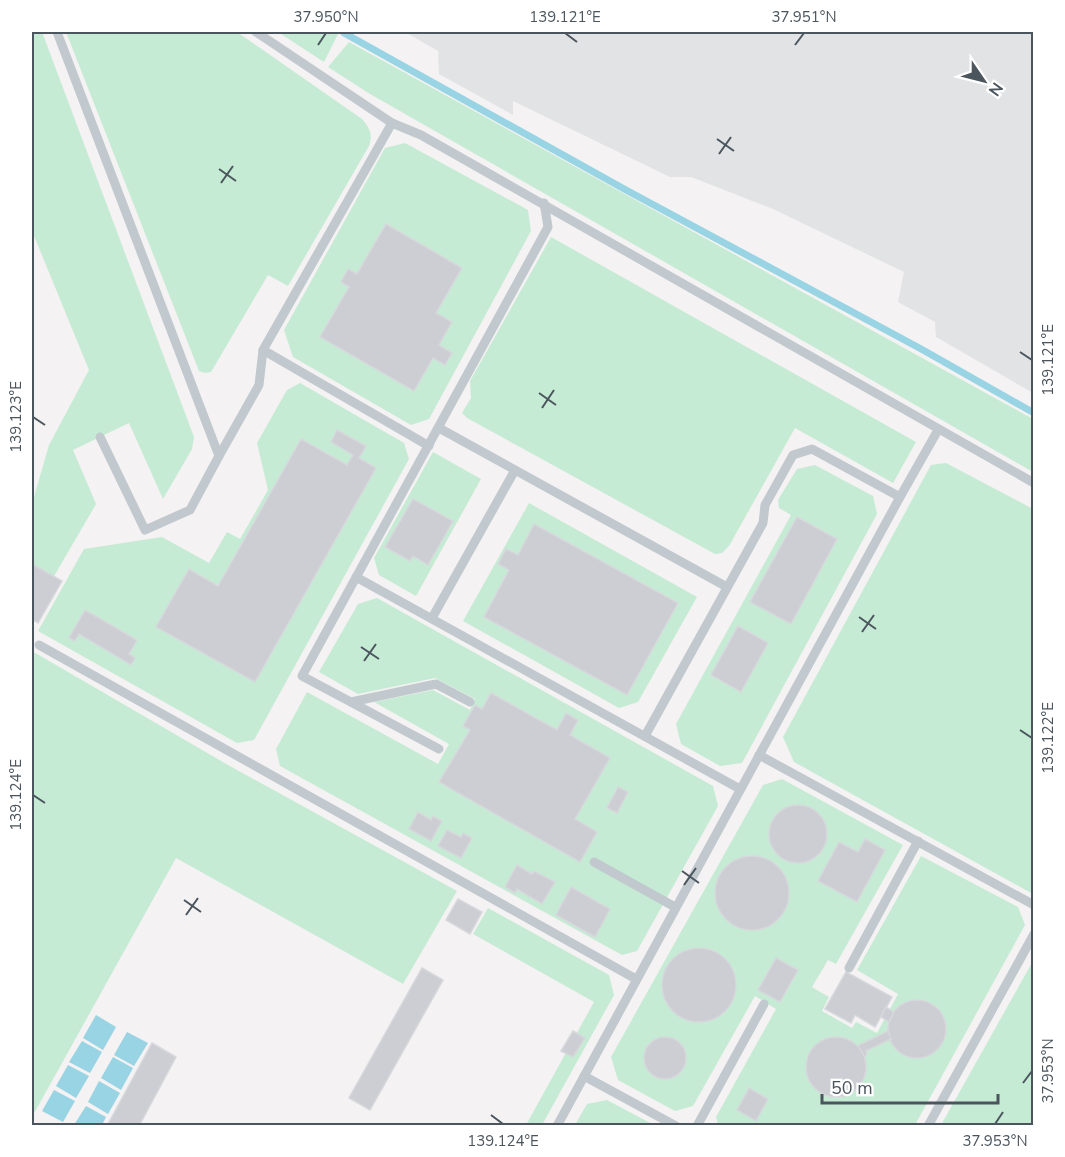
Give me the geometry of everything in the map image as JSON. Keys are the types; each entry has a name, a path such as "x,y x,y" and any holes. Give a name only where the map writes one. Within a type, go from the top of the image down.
{"lane":[{"path":"57,32 219,456"},
{"path":"256,32 392,123 422,135 544,203 1034,483"},
{"path":"100,437 145,530 190,510 259,385 263,350 392,123"},
{"path":"439,749 302,676 440,428 548,226 544,203"},
{"path":"263,350 429,446"},
{"path":"440,428 727,587"},
{"path":"557,1125 938,430"},
{"path":"645,736 763,523 765,504 793,455 813,449 900,497"},
{"path":"432,618 515,470"},
{"path":"356,577 741,789"},
{"path":"39,645 636,978"},
{"path":"351,702 435,684 470,702"},
{"path":"759,755 1034,905"},
{"path":"849,968 918,841"},
{"path":"594,862 675,907"},
{"path":"928,1125 1034,934"},
{"path":"697,1125 764,1004"},
{"path":"584,1076 676,1125"}],"shaded area":[{"path":"405,32 1033,32 1033,393 936,337 935,322 898,302 904,272 773,209 691,177 670,177 513,101 513,115 439,74 438,51"}],"green space":[{"path":"32,32 42,32 194,437 192,449 163,499 129,423 73,450 96,504 32,614 32,504 49,445 89,370 32,231"},
{"path":"66,32 237,32 362,119 369,129 371,138 369,146 288,286 268,275 211,372 199,371"},
{"path":"278,32 339,32 324,62"},
{"path":"349,42 1033,419 1033,472 370,94 328,67"},
{"path":"405,143 528,210 531,231 429,419 411,425 293,357 284,330 385,148"},
{"path":"551,237 916,442 893,483 795,428 729,546 722,553 715,554 467,418 462,413 471,398 470,381"},
{"path":"300,383 404,443 409,459 254,740 237,743 38,631 84,549 162,537 209,563 227,532 240,539 268,490 257,443 287,390"},
{"path":"433,452 481,479 416,596 379,575 374,558"},
{"path":"946,463 1033,509 1033,894 794,762 783,737 931,465"},
{"path":"815,465 873,496 877,514 742,763 720,766 681,744 676,724 791,515 779,508 778,500 797,469"},
{"path":"529,503 697,597 638,702 619,708 463,621"},
{"path":"377,598 713,786 718,806 637,951 622,955 280,766 276,749 307,692 438,764 449,744 374,702 433,690 470,710 475,699 435,678 358,694 319,672 358,604"},
{"path":"32,651 228,765 457,891 403,984 176,858 32,1117"},
{"path":"782,779 903,845 836,964 828,960 812,987 829,997 822,1011 852,1028 856,1022 877,1033 898,994 857,970 921,856 1018,907 1025,925 915,1125 718,1125 716,1117 776,1009 755,996 693,1106 675,1111 618,1080 611,1057 763,785"},
{"path":"488,908 609,975 614,995 542,1125 526,1125 594,1002 473,934"},
{"path":"1033,961 1033,1125 941,1125"},
{"path":"607,1100 654,1125 575,1125 587,1104"}],"water":[{"path":"96,1015 116,1027 103,1050 83,1038"},
{"path":"127,1032 148,1043 134,1066 114,1055"},
{"path":"82,1041 102,1052 90,1073 69,1062"},
{"path":"113,1057 133,1068 121,1090 101,1078"},
{"path":"68,1065 89,1076 76,1098 56,1086"},
{"path":"99,1081 120,1093 108,1114 88,1102"},
{"path":"54,1090 75,1101 63,1122 42,1111"},
{"path":"86,1106 106,1117 102,1125 74,1125"}],"building":[{"path":"386,224 462,268 436,313 452,322 439,345 452,353 445,365 433,358 414,391 320,337 349,287 341,282 348,269 357,274"},
{"path":"337,430 366,446 359,458 376,468 255,682 156,627 189,569 218,586 301,439 347,465 353,455 331,442"},
{"path":"413,499 453,521 428,565 413,556 410,561 385,547"},
{"path":"797,517 837,539 791,624 750,602"},
{"path":"534,524 678,603 627,695 484,617 509,570 498,564 506,549 518,555"},
{"path":"32,564 62,581 38,623 32,619"},
{"path":"85,610 137,640 129,654 135,658 131,665 79,634 75,641 69,638"},
{"path":"738,626 768,643 741,692 711,675"},
{"path":"491,693 557,730 566,713 578,720 570,735 610,758 575,819 597,832 580,862 439,782 470,730 463,726 475,705 482,709"},
{"path":"618,787 628,792 617,813 607,808"},
{"path":"798,805 809,807 822,818 827,834 825,845 814,858 798,863 787,861 774,850 769,834 771,823 782,810"},
{"path":"418,812 431,820 433,816 442,821 431,841 409,829"},
{"path":"447,830 461,837 463,833 472,838 461,858 438,846"},
{"path":"865,839 885,850 857,902 818,881 839,842 858,852"},
{"path":"752,856 773,862 783,872 789,893 783,914 773,924 752,930 731,924 721,914 715,893 721,872 731,862"},
{"path":"517,865 532,874 534,871 555,882 542,904 517,889 515,893 505,887"},
{"path":"571,887 610,909 595,937 556,915"},
{"path":"458,899 482,912 470,934 446,920"},
{"path":"699,948 720,954 730,964 736,985 730,1006 720,1016 699,1022 678,1016 668,1006 662,985 668,964 678,954"},
{"path":"776,958 798,970 780,1002 758,990"},
{"path":"422,968 443,980 370,1110 349,1098"},
{"path":"846,972 892,997 875,1027 855,1015 851,1023 825,1009"},
{"path":"917,1000 928,1002 941,1013 946,1029 944,1040 933,1053 917,1058 906,1056 893,1045 888,1029 890,1018 901,1005"},
{"path":"886,1007 894,1012 889,1022 881,1017"},
{"path":"573,1031 585,1038 573,1057 561,1051"},
{"path":"888,1031 891,1039 866,1051 867,1055 864,1057 857,1046"},
{"path":"665,1037 680,1043 686,1058 680,1073 665,1079 650,1073 644,1058 650,1043"},
{"path":"836,1037 853,1042 861,1050 866,1067 861,1084 853,1092 836,1097 819,1092 811,1084 806,1067 811,1050 819,1042"},
{"path":"152,1043 176,1057 139,1126 107,1126"},
{"path":"749,1088 768,1099 756,1121 737,1110"}],"waterway":[{"path":"344,33 1034,413"}]}
